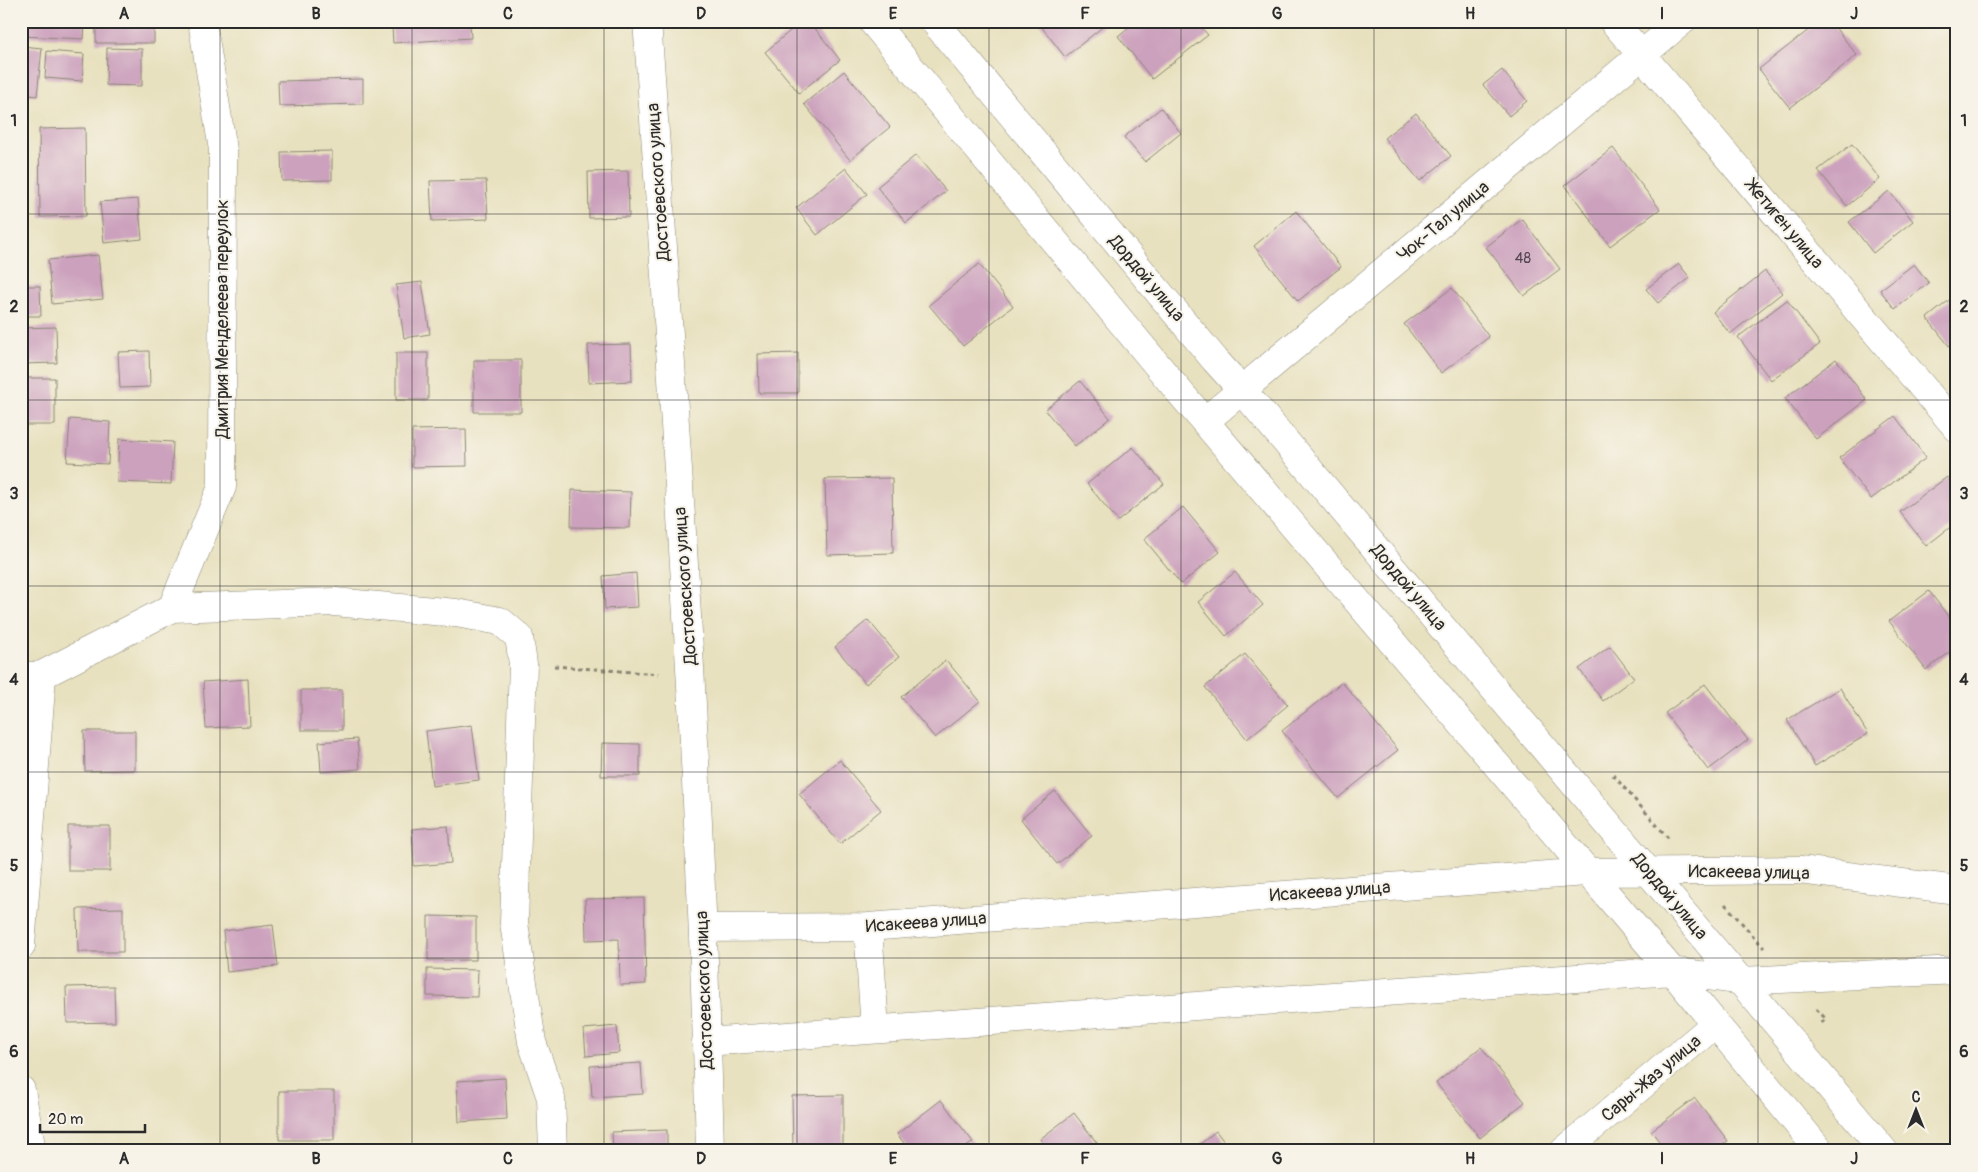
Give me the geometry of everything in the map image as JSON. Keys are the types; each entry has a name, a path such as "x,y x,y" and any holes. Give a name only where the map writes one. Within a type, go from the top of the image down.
{"street":[{"name":"Дмитрия Менделеева переулок","path":"172,608 222,487 223,150 202,21"},
{"name":"Достоевского улица","path":"647,21 691,676 703,928 710,1151"},
{"path":"872,21 1205,421 1672,971 1714,1025 1820,1151"},
{"name":"Дордой улица","path":"934,21 1215,360 1884,1151"},
{"name":"Жетиген улица","path":"1613,21 1957,428"},
{"name":"Чок-Тал улица","path":"1205,421 1682,21"},
{"path":"21,946 32,676 172,608 334,602 456,613 500,621 519,637 523,664 514,923 532,1042 551,1098 553,1151"},
{"name":"Исакеева улица","path":"703,928 868,927 1586,872 1800,870 1957,890"},
{"path":"868,927 875,1029"},
{"path":"706,1042 1672,971 1742,982 1957,970"},
{"name":"Сары-Жаз улица","path":"1564,1151 1714,1025"},
{"path":"21,1090 32,1151"}],"path":[{"path":"523,664 691,676"},
{"path":"1613,775 1674,844"},
{"path":"1722,900 1767,952"},
{"path":"1816,1008 1826,1019 1816,1028"}],"building":[{"path":"21,21 85,21 84,39 21,36"},
{"path":"96,21 154,21 154,43 96,43"},
{"path":"802,21 809,21 840,60 799,93 765,52"},
{"path":"1037,21 1110,21 1065,57"},
{"path":"1136,21 1196,21 1208,35 1152,79 1118,36"},
{"path":"1820,21 1830,21 1857,55 1790,108 1759,69"},
{"path":"470,22 471,38 393,43 392,27"},
{"path":"22,46 42,48 37,96 21,94"},
{"path":"107,48 142,49 142,86 106,85"},
{"path":"47,51 84,54 82,81 45,78"},
{"path":"1502,70 1527,101 1509,116 1483,85"},
{"path":"844,71 890,127 850,160 804,104"},
{"path":"363,79 363,104 279,106 278,81"},
{"path":"1161,108 1181,133 1145,162 1124,137"},
{"path":"1416,113 1451,156 1420,181 1384,138"},
{"path":"85,128 86,216 40,217 39,129"},
{"path":"1852,144 1880,179 1847,206 1818,170"},
{"path":"1613,148 1660,209 1610,246 1565,185"},
{"path":"332,151 332,180 282,181 281,152"},
{"path":"916,155 946,191 906,223 877,187"},
{"path":"846,168 867,194 817,235 796,208"},
{"path":"628,171 629,217 589,218 588,172"},
{"path":"486,180 488,219 432,221 430,181"},
{"path":"1889,191 1913,221 1873,253 1849,222"},
{"path":"138,199 142,239 104,243 100,202"},
{"path":"1296,211 1341,267 1298,301 1254,246"},
{"path":"1522,219 1560,269 1524,296 1486,247"},
{"path":"98,255 103,299 52,304 48,260"},
{"path":"979,264 1013,306 963,346 929,305"},
{"path":"1679,264 1690,278 1658,303 1646,289"},
{"path":"1914,264 1929,283 1895,309 1880,290"},
{"path":"1765,271 1782,293 1730,334 1713,312"},
{"path":"422,282 430,334 404,338 396,285"},
{"path":"21,286 40,286 41,316 21,316"},
{"path":"1452,288 1489,337 1441,373 1404,324"},
{"path":"1957,294 1957,356 1927,318"},
{"path":"1787,300 1820,344 1771,380 1738,337"},
{"path":"56,327 57,363 21,364 21,328"},
{"path":"631,344 632,381 589,383 588,345"},
{"path":"149,351 150,387 120,388 118,352"},
{"path":"396,353 428,353 428,400 396,400"},
{"path":"798,353 798,393 759,393 758,354"},
{"path":"1836,359 1867,400 1816,439 1785,398"},
{"path":"474,360 521,360 521,412 474,412"},
{"path":"21,378 55,378 55,425 21,425"},
{"path":"1080,381 1110,418 1075,446 1045,410"},
{"path":"1895,416 1926,458 1871,499 1839,458"},
{"path":"70,419 110,422 108,464 67,462"},
{"path":"466,429 467,466 412,467 412,430"},
{"path":"119,439 173,442 171,484 117,482"},
{"path":"1133,447 1164,484 1118,521 1087,484"},
{"path":"1947,477 1957,489 1957,522 1926,546 1900,512"},
{"path":"892,478 893,553 827,555 825,479"},
{"path":"572,490 631,492 630,528 571,527"},
{"path":"1183,507 1220,552 1181,584 1144,539"},
{"path":"1235,572 1263,605 1226,636 1198,602"},
{"path":"636,573 638,607 605,609 603,576"},
{"path":"1929,591 1957,628 1957,647 1926,670 1889,621"},
{"path":"868,620 899,657 866,684 835,647"},
{"path":"1610,646 1634,678 1603,701 1579,669"},
{"path":"1245,654 1288,705 1247,739 1205,687"},
{"path":"946,660 980,701 935,738 901,697"},
{"path":"248,679 250,726 206,728 203,682"},
{"path":"1342,682 1398,750 1338,798 1282,731"},
{"path":"1705,684 1748,740 1708,770 1665,713"},
{"path":"1840,688 1868,734 1815,766 1787,720"},
{"path":"301,690 342,690 342,730 301,730"},
{"path":"472,725 479,780 432,786 426,731"},
{"path":"84,731 135,731 135,770 85,771"},
{"path":"357,739 360,769 321,772 319,742"},
{"path":"602,743 640,744 640,776 601,776"},
{"path":"840,760 881,810 840,844 799,794"},
{"path":"1055,791 1092,836 1057,864 1021,819"},
{"path":"68,826 110,826 110,871 68,871"},
{"path":"448,826 451,863 414,866 412,829"},
{"path":"644,898 646,984 620,985 619,939 586,940 585,899"},
{"path":"123,908 123,952 78,952 77,909"},
{"path":"428,916 476,917 476,960 428,960"},
{"path":"273,925 278,966 227,972 223,931"},
{"path":"427,969 478,970 477,997 427,996"},
{"path":"114,986 115,1022 67,1023 66,987"},
{"path":"617,1026 619,1053 586,1056 584,1029"},
{"path":"1481,1047 1525,1102 1480,1138 1436,1083"},
{"path":"641,1063 643,1094 592,1097 590,1066"},
{"path":"505,1078 507,1119 459,1122 457,1081"},
{"path":"279,1091 334,1091 334,1140 279,1140"},
{"path":"843,1095 843,1151 793,1151 792,1096"},
{"path":"1695,1098 1728,1141 1715,1151 1667,1151 1651,1131"},
{"path":"941,1100 973,1142 961,1151 910,1151 897,1134"},
{"path":"1074,1113 1103,1151 1049,1151 1040,1139"},
{"path":"667,1130 667,1151 613,1151 612,1132"},
{"path":"1216,1131 1231,1151 1192,1151"}]}
